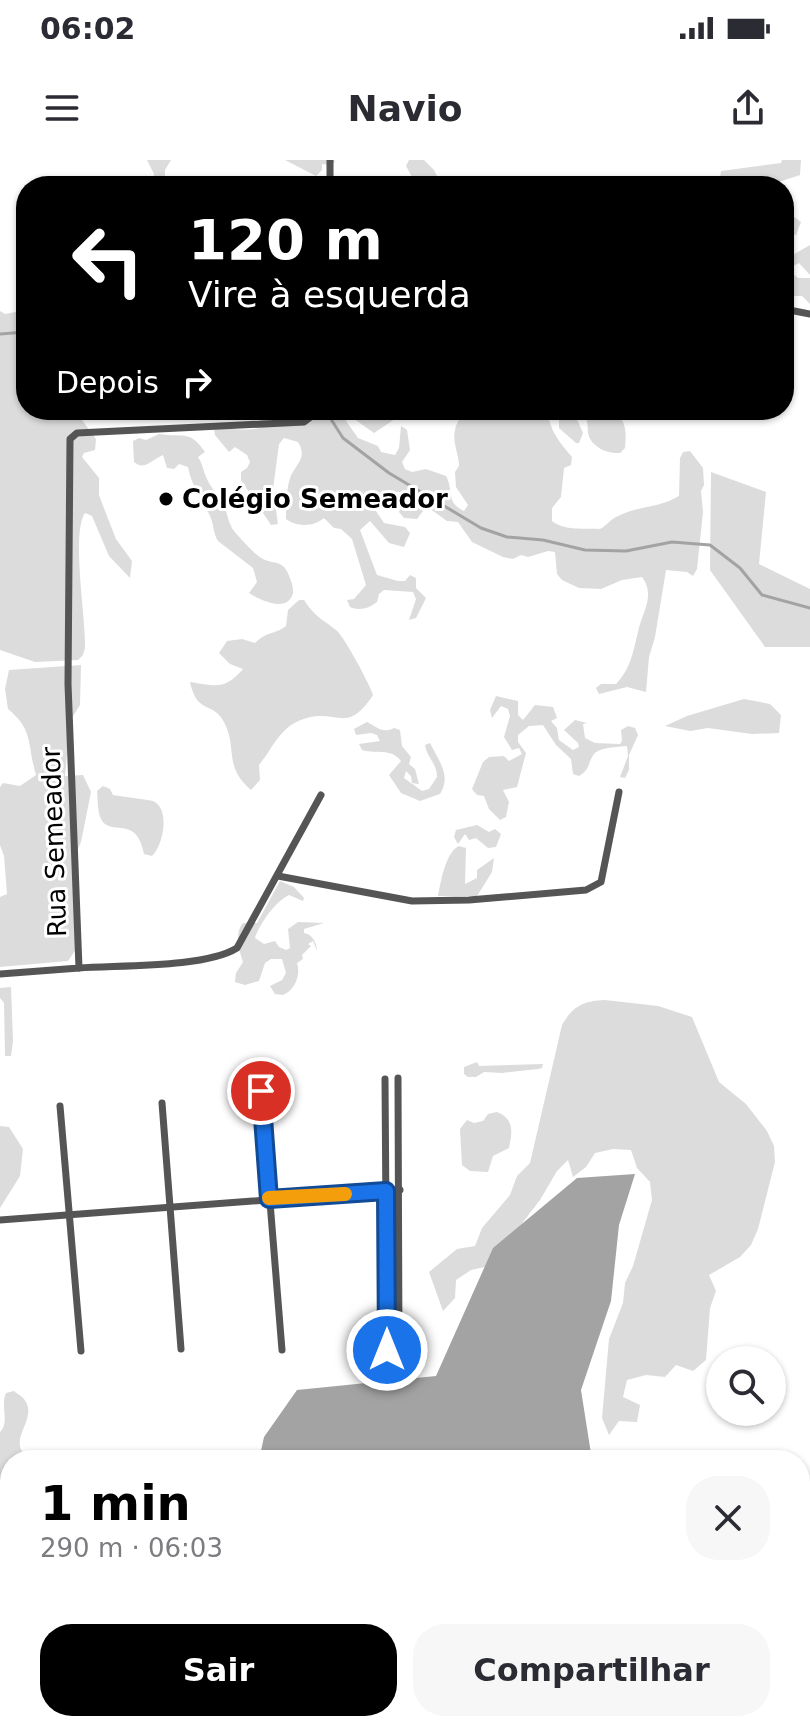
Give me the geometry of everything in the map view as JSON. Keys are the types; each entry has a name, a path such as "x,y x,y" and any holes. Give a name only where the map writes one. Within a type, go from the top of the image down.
{"street":[{"name":"Rua Semeador","path":"0,974 79,968 68,684 70,439 77,433 307,420"},
{"path":"278,876 412,901 469,900 586,890 601,882 619,792"},
{"path":"79,968 225,956 237,948 321,795"},
{"path":"398,1078 399,1352"},
{"path":"385,1079 387,1350"},
{"path":"261,1091 282,1350"},
{"path":"162,1103 181,1349"},
{"path":"60,1106 81,1351"},
{"path":"0,1220 400,1190"}],"shaded area":[{"path":"147,160 171,160 165,176 154,174"},
{"path":"285,160 335,162 322,164 322,170 316,176"},
{"path":"409,160 424,160 437,176 412,176 406,166"},
{"path":"782,160 801,160 800,175 720,176 721,171 781,163"},
{"path":"794,217 801,222 794,234"},
{"path":"810,245 810,275 799,263 794,266 794,254"},
{"path":"794,275 798,278 810,278 810,304 802,296 794,296"},
{"path":"0,311 5,314 16,312 16,420 82,420 96,439 95,450 84,453 82,457 99,478 99,495 116,539 132,561 130,578 109,556 92,516 85,513 81,523 79,557 85,648 78,660 35,662 0,650"},
{"path":"260,420 347,420 358,438 378,446 381,452 395,455 399,448 401,426 407,430 410,450 402,462 405,469 412,472 426,469 446,476 454,504 464,511 468,505 456,487 455,472 459,466 454,435 459,420 549,420 556,436 572,457 571,465 564,468 561,497 552,508 552,521 574,528 600,529 624,513 679,496 680,458 683,452 690,451 703,468 703,512 697,569 693,576 687,572 666,570 649,657 646,692 627,687 599,694 596,688 601,684 616,684 628,666 647,604 648,591 642,577 622,580 601,589 579,588 557,574 555,552 528,557 521,555 513,559 503,557 472,542 458,522 447,521 429,508 417,519 404,518 399,512 405,498 401,492 381,498 376,511 384,523 405,527 410,533 404,547 389,543 370,521 360,530 377,575 405,581 410,575 416,578 416,588 426,598 416,618 409,620 416,599 413,592 384,590 377,602 370,606 361,609 350,607 347,600 354,599 366,585 352,539 324,518 305,525 286,519 289,483 302,453 298,442 284,438 279,444 273,489 278,524 271,525 241,480 241,472 250,462 247,455 235,447 229,452 215,435 214,428 246,430 262,427"},
{"path":"356,420 394,420 374,433"},
{"path":"559,420 577,420 583,433 579,443 576,443 559,428"},
{"path":"622,420 626,433 625,448 615,453 596,446 588,433 587,421"},
{"path":"159,434 190,437 205,452 198,457 209,483 224,505 233,530 257,555 285,568 293,592 289,601 272,603 249,593 257,582 253,568 218,541 188,467 179,464 174,469 167,468 163,455 145,465 134,462 133,441 139,438 146,440"},
{"path":"711,472 766,492 759,564 810,589 810,647 765,647 710,570"},
{"path":"299,600 304,600 315,614 340,634 373,695 364,707 349,717 317,716 290,726 278,737 259,765 260,780 251,790 237,773 224,722 201,704 190,682 220,685 231,680 243,669 230,664 219,653 227,641 242,639 255,643 282,629 286,626 288,610"},
{"path":"81,665 80,705 70,721 65,776 83,775 91,792 81,842 74,858 76,949 68,961 0,967 0,897 7,894 4,856 0,845 0,787 3,783 20,786 36,775 26,731 8,709 5,689 9,670"},
{"path":"496,696 518,701 518,715 523,720 535,705 553,707 557,718 551,721 557,728 559,740 573,750 579,747 578,743 564,730 575,720 587,723 583,724 585,738 595,743 620,744 621,730 628,726 635,728 638,735 629,755 629,770 625,778 620,777 628,756 627,746 597,752 579,776 573,774 571,759 556,745 543,725 529,726 518,735 518,742 526,753 517,787 503,790 509,802 506,817 500,820 489,809 484,796 477,795 472,789 483,762 489,757 504,756 509,761 522,754 519,748 512,750 504,737 510,716 508,709 501,706 492,718 490,710"},
{"path":"744,699 770,704 781,715 779,733 752,734 708,728 690,731 665,726 687,716"},
{"path":"367,722 383,730 400,730 402,746 411,757 409,764 415,769 419,784 412,783 406,771 404,778 422,791 429,789 437,777 425,745 430,743 444,774 440,794 420,801 401,793 389,775 401,761 392,754 362,750 359,744 380,741 377,735 371,733 356,735 354,729"},
{"path":"103,786 110,789 113,795 153,801 159,805 163,828 152,856 144,854 141,842 131,831 103,822 97,791"},
{"path":"477,825 489,832 495,829 501,834 496,847 488,848 476,838 469,840 465,834 458,844 454,837 456,830"},
{"path":"459,846 466,848 465,884 477,878 477,870 494,858 492,872 477,896 438,896 447,861"},
{"path":"280,881 294,887 304,898 303,901 289,895 284,898 260,926 255,938 264,944 275,941 286,950 290,948 288,929 298,922 324,923 304,929 304,933 314,939 317,951 313,941 308,944 311,946 297,963 296,982 283,995 275,994 270,986 282,980 286,973 282,959 271,959 265,963 259,981 245,985 235,982 236,973 243,962 238,942 240,927 243,923 257,923"},
{"path":"11,987 13,1041 11,1056 5,1056 4,1003 0,998 0,988"},
{"path":"605,1000 658,1006 692,1017 719,1082 746,1104 767,1131 774,1146 775,1162 751,1245 740,1257 709,1275 716,1291 710,1308 706,1360 693,1371 676,1365 665,1377 646,1375 627,1380 623,1397 640,1405 637,1422 619,1421 609,1435 602,1418 609,1339 623,1303 625,1283 652,1200 650,1182 637,1168 631,1150 613,1149 595,1153 586,1167 573,1177 568,1160 489,1266 471,1270 456,1280 455,1298 443,1311 429,1272 457,1249 475,1246 482,1228 510,1195 517,1176 530,1163 562,1025 570,1013 591,1002"},
{"path":"477,1062 479,1066 543,1064 538,1069 484,1072 476,1077 464,1074 464,1067"},
{"path":"497,1112 509,1123 509,1148 493,1156 488,1172 470,1171 462,1165 460,1129 467,1120 474,1123 483,1121 488,1114"},
{"path":"0,1126 9,1127 23,1149 20,1176 0,1208"},
{"path":"635,1174 619,1225 611,1301 581,1390 590,1450 261,1450 264,1437 297,1390 436,1376 493,1248 577,1178"},
{"path":"14,1391 28,1406 20,1441 21,1450 0,1450 6,1393"}],"waterway":[{"path":"0,334 16,333"},
{"path":"331,420 343,438 389,473 481,528 507,537 543,540 585,550 626,551 672,542 710,545 740,568 762,595 810,608"}],"slow traffic":[{"path":"269,1198 345,1194"}],"place":[{"name":"Colégio Semeador","path":"166,499"}],"route":[{"path":"261,1091 269,1199 386,1191 387,1350"}]}
